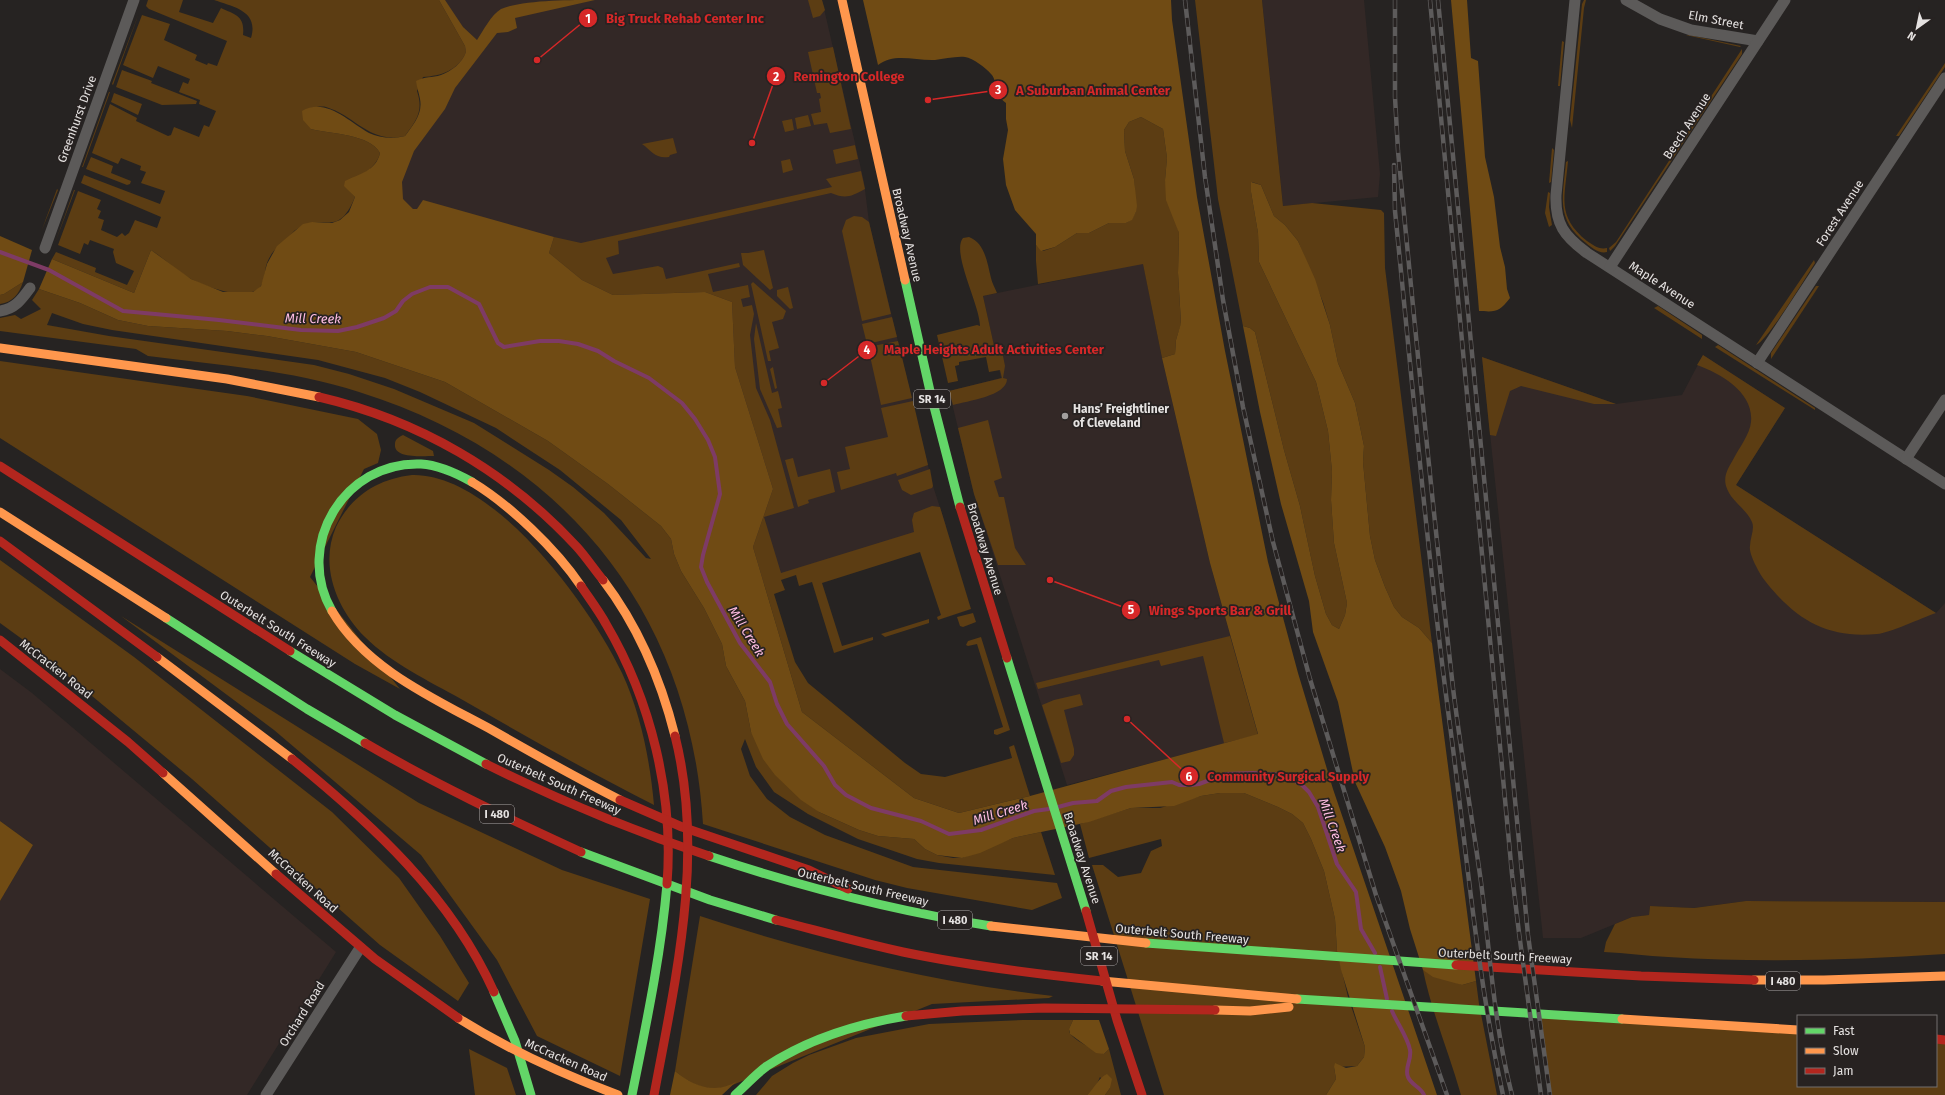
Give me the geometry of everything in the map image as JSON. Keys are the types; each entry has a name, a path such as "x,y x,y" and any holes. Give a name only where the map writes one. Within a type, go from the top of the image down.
{"main road":[{"name":"Broadway Avenue","path":"842,0 954,491 1084,903 1117,1020 1142,1095"},
{"path":"0,348 209,376 326,398 380,414 423,432 465,453 498,475 542,511 578,546 608,586 633,625 656,672 671,719 681,758 686,799 688,882 683,930 654,1095"},
{"path":"632,1095 664,918 668,856 665,792 657,751 648,715 635,679 621,648 605,619 575,576 531,528 478,486 458,475 436,466 410,464 375,473 350,488 334,508 322,532 318,555 319,578 327,602 340,625 378,662 439,700 609,794 682,827 791,863 831,878 872,904"},
{"name":"Outerbelt South Freeway","path":"0,466 364,697 451,747 517,780 595,814 774,878 872,904 1039,934 1306,956 1620,974 1789,981 1945,976"},
{"name":"I 480","path":"0,512 354,737 420,775 480,806 546,837 644,878 710,900 812,930 903,952 1053,976 1323,1001 1797,1030"},
{"path":"0,541 225,708 356,812 394,850 432,892 465,938 495,992 515,1040 532,1095"},
{"name":"McCracken Road","path":"0,640 128,742 360,948 404,982 466,1024 549,1067 618,1095"},
{"path":"735,1095 742,1087 777,1060 796,1048 850,1028 881,1020 928,1014 1062,1008 1250,1011 1323,1001"}],"street":[{"name":"Greenhurst Drive","path":"45,248 134,0"},
{"name":"Maple Avenue","path":"1575,0 1556,212 1559,223 1569,237 1584,250 1945,484"},
{"name":"Elm Street","path":"1626,0 1660,19 1690,30 1758,42"},
{"name":"Beech Avenue","path":"1610,267 1786,0"},
{"name":"Forest Avenue","path":"1757,362 1945,78"},
{"path":"0,311 11,308 18,303 30,288"},
{"path":"1906,459 1945,400"},
{"name":"Orchard Road","path":"266,1095 360,948"}],"shaded area":[{"path":"148,0 183,0 179,12 213,23 221,8 231,12 241,20 243,24 243,35 251,38 253,29 248,16 237,8 214,0 439,0 465,46 466,52 459,63 449,71 423,77 417,91 420,105 418,115 405,136 382,136 363,128 337,111 324,107 311,108 311,129 359,138 375,147 380,153 375,164 370,169 345,186 355,197 342,218 336,221 307,224 294,231 270,256 260,287 254,291 246,293 236,293 226,292 206,286 186,276 151,250 134,293 52,259 56,252 96,268 95,272 127,285 134,271 116,263 113,252 114,249 90,240 88,245 84,243 80,254 58,245 78,191 101,200 97,209 101,211 98,218 104,220 101,230 117,237 122,233 125,236 129,233 135,220 157,228 161,217 81,183 84,175 160,204 165,191 141,183 146,172 140,170 141,166 121,158 118,164 92,153 110,104 137,118 136,121 168,136 171,135 174,127 199,137 204,125 209,127 216,111 199,104 200,100 179,92 183,82 188,84 190,79 158,66 153,78 123,65 142,15 170,24 164,40 197,55 195,60 207,65 208,63 217,66 227,41 149,9 146,6"},
{"path":"439,0 822,0 864,182 869,222 933,486 946,526 763,583 753,547 613,295 370,203 465,46"},
{"path":"439,0 445,0 463,27 477,40 491,19 501,9 533,2 595,0 515,18 517,28 508,32 497,33 455,88 445,109 414,151 402,182 403,199 413,209 417,209 423,200 554,237 549,253 582,280 613,295 705,292 732,302 735,367 773,489 753,547 802,712 914,798 959,813 1030,796 1258,734 1210,563 1162,358 1175,354 1176,340 1181,323 1178,273 1179,233 1166,200 1165,180 1167,158 1163,129 1141,117 1129,122 1124,130 1125,151 1134,179 1137,206 1132,220 1126,223 1109,223 1089,233 1077,233 1055,247 1041,251 1036,245 1036,234 1015,210 1006,185 1003,159 1008,130 1006,103 997,91 993,77 972,59 965,57 935,60 898,58 884,61 878,65 863,0 1171,0 1172,20 1197,197 1225,351 1268,562 1298,673 1333,789 1437,1095 1326,1095 1336,1079 1334,1067 1335,1063 1346,1068 1357,1066 1364,1057 1365,1047 1341,970 1337,951 1335,919 1324,871 1303,823 1292,814 1244,793 1220,793 1201,796 1174,806 1131,808 1089,822 1013,838 980,853 962,858 937,855 925,849 914,839 878,836 859,830 819,812 801,800 775,775 763,759 751,732 745,701 726,666 722,644 704,608 681,571 674,554 671,539 661,526 608,484 548,441 445,382 356,352 267,336 227,331 148,326 118,320 80,303 39,289 52,259 134,293 151,250 191,279 223,292 253,292 261,286 267,264 277,246 303,224 312,222 332,223 340,220 349,212 355,197 344,186 345,181 371,168 378,159 380,153 368,142 359,138 311,129 303,120 302,111 311,107 320,107 337,113 373,135 387,138 405,136 417,119 420,110 421,104 416,81 422,78 441,75 449,71 459,63 466,52 465,46"},
{"path":"808,0 822,0 825,10 820,16 813,18"},
{"path":"1195,0 1262,0 1283,206 1312,203 1381,210 1384,213 1385,268 1432,643 1419,628 1402,617 1394,607 1385,587 1375,560 1370,536 1363,462 1364,446 1355,403 1338,363 1330,325 1323,302 1298,241 1285,225 1274,216 1261,185 1252,182 1251,192 1258,233 1259,262 1316,382 1328,431 1332,471 1331,500 1334,543 1347,603 1345,615 1339,629 1332,625 1326,614 1315,576 1300,506 1284,450 1255,332 1250,328 1243,326 1218,199"},
{"path":"1262,0 1364,0 1380,174 1378,197 1283,206"},
{"path":"1451,0 1467,0 1471,58 1478,61 1485,157 1494,197 1500,247 1505,267 1507,289 1510,298 1500,309 1494,311 1479,311"},
{"path":"1584,0 1586,0 1572,128 1570,120 1582,4"},
{"path":"139,13 113,85 112,84"},
{"path":"1686,35 1689,35 1741,46 1740,47"},
{"path":"1562,41 1564,42 1560,86 1558,86"},
{"path":"833,47 851,129 830,133 827,123 814,125 811,114 821,112 819,99 821,98 820,93 817,93 808,52"},
{"path":"1742,49 1742,54 1615,246 1610,251 1609,248 1616,242"},
{"path":"1945,63 1945,67 1899,136 1896,136"},
{"path":"122,70 152,81 151,83 197,101 196,104 162,105 116,87"},
{"path":"109,92 110,92 82,167"},
{"path":"114,93 142,104 138,115 111,102"},
{"path":"808,115 811,126 797,129 795,118"},
{"path":"1141,117 1163,129 1167,158 1165,180 1179,233 1178,273 1181,324 1176,340 1175,354 1162,358 1143,264 1038,284 1036,245 1043,251 1055,247 1077,233 1089,233 1109,223 1126,223 1131,220 1136,212 1134,179 1125,151 1124,130 1129,122"},
{"path":"792,119 794,130 785,132 782,121"},
{"path":"673,138 677,153 670,155 669,157 657,156 642,144"},
{"path":"855,145 858,159 836,164 833,150"},
{"path":"1552,148 1554,150 1551,182 1549,183"},
{"path":"91,157 113,166 111,173 131,181 130,184 127,185 86,169"},
{"path":"790,159 793,170 783,173 781,161"},
{"path":"1568,161 1565,196 1567,214 1577,232 1594,246 1599,248 1607,248 1607,252 1593,249 1586,243 1569,225 1565,216 1563,196 1566,162"},
{"path":"861,171 865,189 852,195 841,196 831,193 618,241 619,254 606,258 613,274 658,266 663,268 666,279 739,263 740,267 708,274 713,292 748,285 750,297 741,299 743,307 752,305 754,314 750,335 756,388 770,420 794,508 764,517 781,573 914,532 912,520 914,513 932,506 940,507 971,609 938,620 937,617 941,615 920,552 822,583 842,646 873,637 873,640 834,653 812,582 799,586 796,575 781,580 785,590 774,594 795,662 808,683 905,763 921,774 945,777 1012,758 1009,747 1014,745 1030,796 959,813 914,798 802,712 753,547 773,489 735,367 732,302 705,292 613,295 582,280 549,253 554,237 581,243 832,187 826,179"},
{"path":"1251,182 1261,185 1274,216 1285,225 1298,241 1315,279 1330,325 1338,363 1355,403 1364,446 1363,462 1370,536 1375,560 1394,607 1402,617 1419,628 1432,643 1476,981 1462,985 1433,977 1423,970 1410,929 1401,891 1385,847 1355,782 1338,702 1313,632 1309,601 1281,504 1260,412 1243,326 1250,328 1255,332 1284,450 1300,506 1315,576 1326,614 1332,625 1339,629 1345,615 1347,603 1334,543 1331,500 1332,471 1328,431 1316,382 1259,262 1258,233 1251,192"},
{"path":"57,189 58,190 41,232"},
{"path":"74,190 75,190 55,243"},
{"path":"1548,192 1550,193 1549,207 1552,225 1549,227 1545,213"},
{"path":"854,216 862,217 869,222 891,314 862,321 842,231 846,220"},
{"path":"0,236 32,250 23,282 0,295"},
{"path":"969,237 982,248 992,282 997,293 983,296 995,350 1002,351 1005,366 1003,378 1007,379 1001,390 994,394 953,405 949,391 1002,378 1000,370 989,372 986,357 959,362 959,365 955,366 958,381 948,383 937,335 977,325 980,326 976,305 963,266 961,255 960,245 963,238"},
{"path":"764,250 773,288 770,290 743,265 741,253"},
{"path":"1814,260 1815,263 1787,307 1769,332 1756,345"},
{"path":"1143,263 1162,358 1210,563 1258,735 1067,785 974,494 949,391 1001,378 983,296"},
{"path":"23,282 15,297 5,303 0,304 0,295"},
{"path":"753,282 786,311 783,319 772,322 779,348 769,351 771,361 768,361 751,284"},
{"path":"1816,286 1819,286 1771,359 1771,353"},
{"path":"788,287 793,308 790,309 777,296 777,290"},
{"path":"39,289 80,303 118,320 148,326 227,331 267,336 356,352 445,382 548,441 608,484 661,526 671,539 674,554 681,571 704,608 722,644 726,666 745,701 751,732 819,812 859,830 878,836 914,839 925,849 937,855 953,858 962,858 1013,838 1041,832 1055,875 939,863 917,859 858,839 808,814 774,792 756,767 745,739 741,749 750,776 767,799 790,817 825,835 913,867 1057,883 1062,898 1032,910 907,888 875,880 703,824 693,747 672,676 642,611 603,552 554,501 497,457 432,420 359,392 307,378 281,373 148,356 136,349 0,331 0,318 15,315 21,319 41,309 32,300","holes":["52,313 83,324 112,330 318,360 385,378 420,392 496,428 560,470 621,520 651,559 646,558 604,513 573,487 549,470 474,423 394,389 349,374 314,365 109,336 47,325"]},
{"path":"1658,306 1702,335 1702,339 1654,308"},
{"path":"892,317 897,337 867,344 862,324"},
{"path":"756,323 772,393 778,391 782,408 778,409 782,427 777,428 760,389 754,339"},
{"path":"898,341 912,398 881,405 868,347"},
{"path":"1718,345 1815,408 1815,410 1715,347"},
{"path":"1703,355 1785,408 1736,485 1936,613 1945,603 1945,902 1746,901 1694,908 1650,906 1649,915 1632,917 1581,938 1543,938 1482,357 1616,404 1682,395"},
{"path":"1703,355 1785,408 1736,485 1936,613 1883,633 1862,635 1847,634 1821,627 1810,622 1798,614 1777,595 1760,574 1752,556 1750,543 1753,528 1752,522 1728,492 1725,482 1728,468 1749,431 1751,412 1742,394 1726,379 1697,365"},
{"path":"1482,357 1616,404 1594,404 1521,386 1510,391 1496,436 1490,435"},
{"path":"0,361 247,396 358,419 377,434 381,450 378,463 364,469 310,577 400,689 355,664 0,438"},
{"path":"773,367 777,388 775,389 770,369"},
{"path":"913,401 928,465 897,476 896,473 841,490 837,472 850,469 845,447 888,437 881,408"},
{"path":"988,420 1002,478 994,481 999,497 1004,497 1015,548 1026,565 998,565 974,494 958,428"},
{"path":"403,435 433,451 434,456 410,456 399,452 396,449 395,442"},
{"path":"793,458 798,477 830,469 835,492 808,500 809,503 798,507 785,460"},
{"path":"930,469 933,486 932,488 911,495 902,490 898,480"},
{"path":"412,475 443,480 475,496 506,519 536,548 563,580 607,645 629,689 644,738 654,805 557,754 411,671 386,655 365,637 355,626 339,600 330,572 329,557 331,542 336,527 349,506 367,491 388,480"},
{"path":"0,560 134,657 332,812 399,878 440,936 469,983 458,1001 380,945 192,779 33,647 0,623"},
{"path":"973,613 976,622 963,627 960,626 957,617"},
{"path":"121,616 419,803 562,870 650,899 620,1076 537,1036 497,960 421,855 274,730"},
{"path":"929,619 929,623 885,637 881,634"},
{"path":"1230,636 1258,735 1224,743 1203,656 1161,666 1159,660 1038,689 1036,683"},
{"path":"981,637 1010,730 997,735 994,734 994,730 1003,727 977,644 966,645 968,641"},
{"path":"0,669 32,693 336,952 247,1095 0,1095 0,901 33,845 0,821"},
{"path":"1080,694 1083,705 1064,710 1074,749 1074,755 1070,761 1061,763 1042,705 1054,700"},
{"path":"1220,793 1244,793 1292,814 1303,823 1324,871 1335,919 1337,951 1348,997 1365,1047 1364,1057 1357,1066 1334,1067 1336,1079 1326,1095 1164,1095 1092,865 1103,865 1118,877 1141,873 1151,851 1162,846 1161,839 1089,858 1080,824 1131,808 1160,808 1201,796"},
{"path":"0,821 33,845 0,901"},
{"path":"1746,901 1945,902 1945,954 1876,958 1737,960 1660,957 1604,952 1606,942 1615,924 1632,917 1649,915 1650,906 1694,908"},
{"path":"700,916 787,943 919,975 1053,996 1049,998 932,1004 730,1086 722,1088 707,1088 688,1081 675,1071"},
{"path":"1423,970 1462,985 1476,981 1479,1004 1497,1095 1461,1095 1431,1002"},
{"path":"1538,1012 1797,1030 1797,1087 1937,1087 1937,1039 1945,1040 1945,1095 1550,1095"},
{"path":"1023,1020 1073,1020 1069,1031 1074,1038 1104,1054 1109,1049 1121,1095 1105,1095 1110,1088 1100,1077 1095,1088 1087,1095 756,1095 772,1076 793,1063 809,1055 856,1038 929,1024"},
{"path":"1073,1020 1099,1020 1109,1049 1104,1054 1096,1053 1070,1034 1069,1029"},
{"path":"469,1049 507,1068 516,1095 475,1095"},
{"path":"675,1071 689,1081 705,1087 721,1087 737,1081 722,1095 670,1095"},
{"path":"1107,1074 1112,1079 1110,1088 1105,1095 1087,1095 1101,1078"}],"waterway":[{"name":"Mill Creek","path":"0,252 49,270 123,311 219,320 301,330 338,331 357,327 384,318 396,311 403,301 412,294 430,287 448,287 479,304 498,343 504,347 540,341 559,341 578,344 598,351 614,361 649,378 682,403 695,419 708,440 715,457 720,494 701,567 707,582 740,643 770,682 777,704 787,724 824,766 835,785 846,795 871,808 921,821 949,834 981,830 1034,811 1049,809"},
{"name":"Mill Creek","path":"1058,807 1073,803 1097,801 1111,791 1126,787 1172,782 1179,785 1199,784 1226,774 1253,773 1285,775 1302,785 1309,792 1318,807 1337,864 1356,892 1361,929 1375,953"},
{"name":"Mill Creek","path":"1380,967 1387,999"},
{"name":"Mill Creek","path":"1392,1011 1410,1050 1407,1070 1409,1080 1421,1090 1424,1095"}],"railway":[{"path":"1185,0 1205,177 1223,300 1243,407 1273,542 1310,679 1376,895 1447,1095"},
{"path":"1395,0 1395,97 1398,151 1438,554 1459,737 1481,882 1493,989 1501,1043 1512,1095"},
{"path":"1430,0 1512,874 1541,1095"},
{"path":"1438,0 1528,935 1550,1095"},
{"path":"1394,165 1395,211 1420,465 1441,655 1472,907 1486,1002 1503,1095"}],"traffic: fast":[{"path":"905,280 930,391 960,507"},
{"path":"332,611 322,586 319,560 323,535 333,512 349,492 369,476 394,467 421,464 447,470 472,482"},
{"path":"166,618 307,709 365,743"},
{"path":"290,651 395,715 486,764"},
{"path":"1007,658 1086,911"},
{"path":"581,852 710,900 776,920"},
{"path":"709,856 779,878 849,897 920,913 991,926"},
{"path":"632,1095 657,964 667,884"},
{"path":"1146,943 1456,965"},
{"path":"494,992 515,1041 531,1095"},
{"path":"1297,999 1622,1019"},
{"path":"735,1095 767,1066 783,1056 817,1040 869,1023 906,1016"}],"traffic: slow":[{"path":"842,0 905,280"},
{"path":"0,348 227,379 319,397"},
{"path":"472,482 517,515 559,557 581,586"},
{"path":"0,512 166,618"},
{"path":"603,580 627,616 647,654 663,694 675,736"},
{"path":"332,611 346,631 363,650 403,681 620,800"},
{"path":"157,657 292,759"},
{"path":"163,773 276,874"},
{"path":"991,926 1146,943"},
{"path":"1754,980 1824,980 1945,976"},
{"path":"1102,981 1297,999"},
{"path":"1215,1010 1250,1011 1289,1007"},
{"path":"458,1018 477,1030 536,1061 618,1095"},
{"path":"1622,1019 1797,1030"}],"traffic: jam":[{"path":"319,397 356,407 391,419 459,452 491,472 550,520 577,547 603,580"},
{"path":"0,466 290,651"},
{"path":"960,507 1007,658"},
{"path":"0,541 157,657"},
{"path":"581,586 597,609 622,653 636,684 647,716 663,783 667,817 667,884"},
{"path":"0,640 128,742 163,773"},
{"path":"654,1095 678,961 684,916 687,870 687,825 684,780 675,736"},
{"path":"365,743 418,773 581,852"},
{"path":"292,759 351,809 407,864 456,924 476,957 494,992"},
{"path":"486,764 596,814 709,856"},
{"path":"620,800 682,827 809,870 848,889"},
{"path":"276,874 375,959 458,1018"},
{"path":"1086,911 1117,1020 1142,1095"},
{"path":"776,920 871,945 928,957 1002,969 1102,981"},
{"path":"1456,965 1641,976 1754,980"},
{"path":"906,1016 962,1011 1044,1008 1215,1010"},
{"path":"1937,1039 1945,1040"}],"place":[{"name":"Big Truck Rehab Center Inc","path":"537,60"},
{"name":"A Suburban Animal Center","path":"928,100"},
{"name":"Remington College","path":"752,143"},
{"name":"Maple Heights Adult Activities Center","path":"824,383"},
{"name":"Hans’ Freightliner of Cleveland","path":"1065,416"},
{"name":"Wings Sports Bar & Grill","path":"1050,580"},
{"name":"Community Surgical Supply","path":"1127,719"}]}
